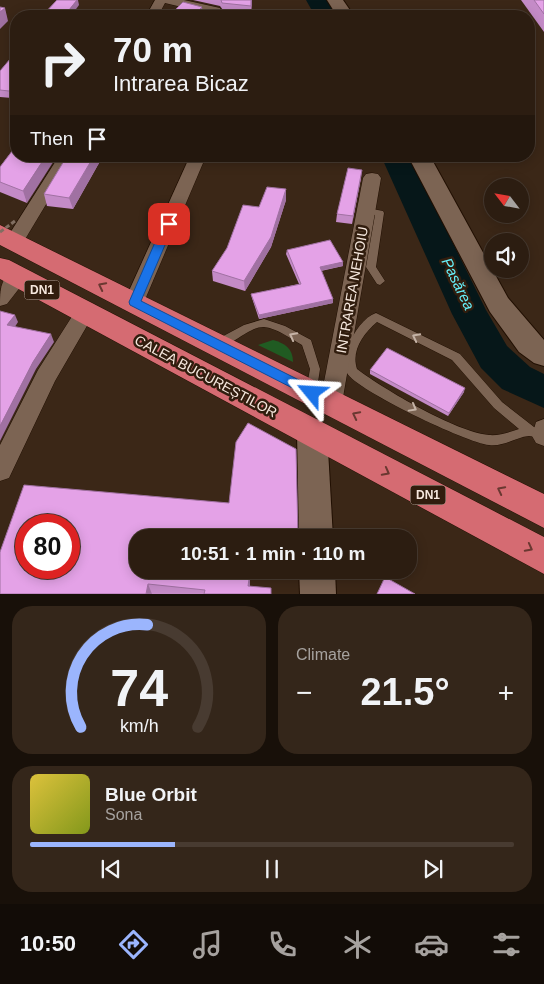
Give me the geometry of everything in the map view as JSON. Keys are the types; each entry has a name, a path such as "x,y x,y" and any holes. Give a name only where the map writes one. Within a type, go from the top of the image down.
{"highway":[{"name":"DN1","path":"7,232 134,302 218,345 324,385 543,508"},
{"name":"CALEA BUCUREȘTILOR","path":"9,272 544,556"}],"street":[{"path":"167,0 216,10"},
{"path":"7,232 62,162"},
{"path":"134,302 195,162"},
{"path":"422,162 499,305 529,344 544,356"},
{"name":"INTRAREA NEHOIU","path":"324,385 367,211 372,178"},
{"path":"0,298 9,272"},
{"path":"0,470 46,376 85,312"},
{"path":"312,432 316,529"},
{"path":"317,579 318,594"}],"lane":[{"path":"367,211 380,212 370,268 380,281"},
{"path":"376,317 456,357 498,405 540,433 496,440 477,438 459,432 356,376 349,366 355,342 365,324 376,317"},
{"path":"218,345 248,328 263,323 307,343 324,385"}],"green space":[{"path":"273,340 288,347 293,357 293,362 258,345"}],"building":[{"path":"57,0 77,0 69,10 48,10"},
{"path":"221,0 251,0 251,6 222,3"},
{"path":"534,0 544,0 544,14"},
{"path":"183,2 202,7 199,10 175,10"},
{"path":"10,59 9,91 0,90 0,71"},
{"path":"10,154 10,162 42,162 23,191 0,182 0,167"},
{"path":"63,162 90,162 69,198 44,194"},
{"path":"348,168 362,170 353,216 337,214"},
{"path":"267,187 286,189 271,237 244,281 212,271 227,248 243,205 259,207"},
{"path":"330,240 343,262 320,267 333,299 259,315 251,294 301,284 287,250"},
{"path":"0,311 15,315 7,325 51,334 33,362 0,426"},
{"path":"387,348 465,388 449,413 370,370"},
{"path":"248,423 296,449 298,529 129,529 129,579 249,579 248,586 271,588 271,594 204,594 205,590 148,584 146,594 0,594 0,552 24,485 229,503 236,442"},
{"path":"384,579 389,579 415,594 377,594"}],"waterway":[{"name":"Pasărea","path":"317,0 323,10"},
{"name":"Pasărea","path":"398,162 470,314 494,357 516,378 544,392"}],"route":[{"path":"169,224 134,302 312,393"}]}
